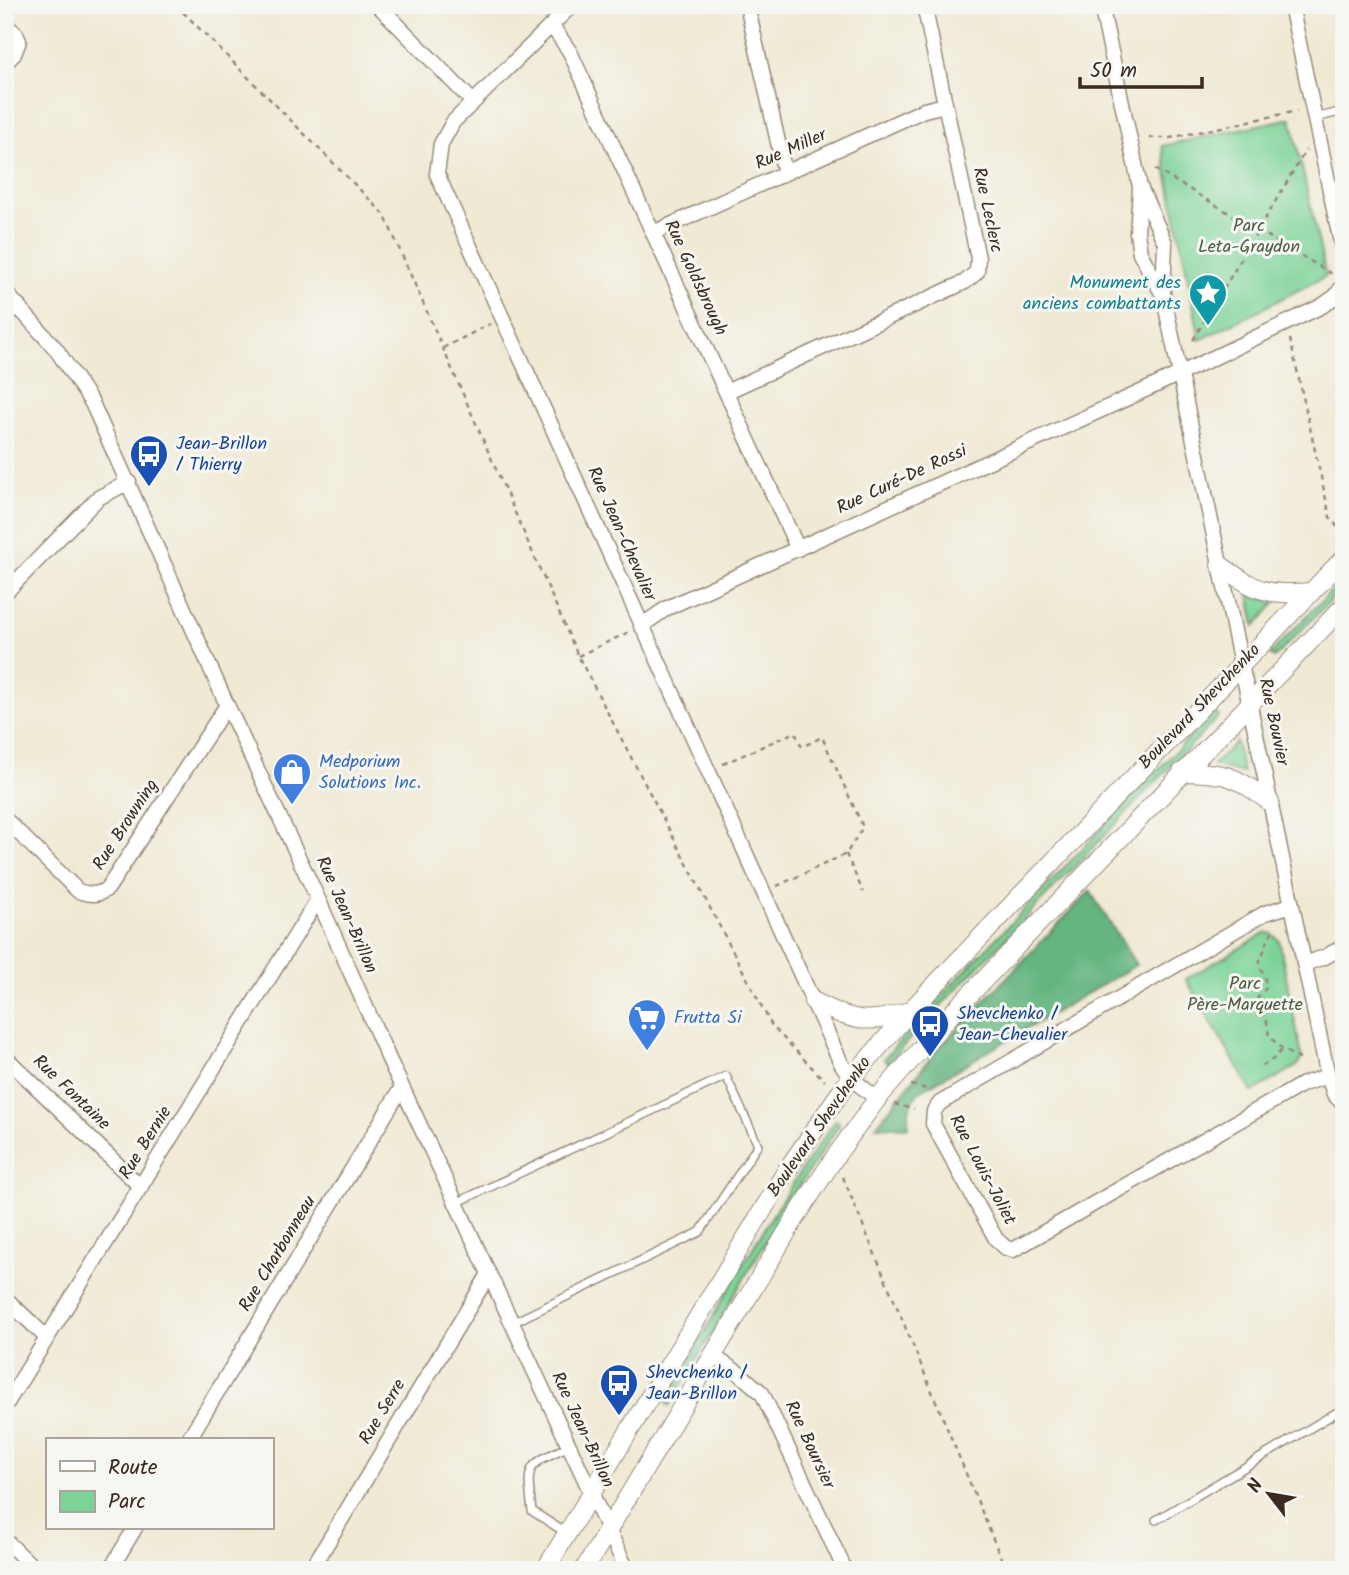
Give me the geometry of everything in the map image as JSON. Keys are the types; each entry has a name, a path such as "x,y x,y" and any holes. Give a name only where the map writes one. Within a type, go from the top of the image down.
{"street":[{"path":"378,5 473,102"},
{"name":"Rue Jean-Chevalier","path":"572,5 453,122 444,135 438,153 437,174 841,1063 851,1078 885,1101"},
{"path":"747,5 785,173"},
{"name":"Rue Leclerc","path":"726,392 974,275 979,268 924,5"},
{"name":"Rue Bouvier","path":"1101,5 1140,187 1165,243 1163,294 1328,1076 1334,1094 1344,1105"},
{"path":"1291,5 1344,257"},
{"name":"Rue Goldsbrough","path":"552,26 570,51 798,549"},
{"path":"5,63 18,48 19,38 10,29"},
{"name":"Rue Miller","path":"653,233 924,110 945,105"},
{"name":"Rue Bouvier","path":"1140,187 1140,253 1163,294"},
{"name":"Rue Curé-De Rossi","path":"641,626 667,608 1322,306 1336,296 1344,284"},
{"name":"Rue Jean-Brillon","path":"5,292 74,373 92,403 402,1087 627,1570"},
{"path":"5,318 18,305"},
{"path":"5,593 97,498 129,482"},
{"name":"Boulevard Shevchenko","path":"545,1570 786,1170 851,1078 910,1011 1344,558"},
{"path":"1220,565 1265,592 1311,592"},
{"name":"Boulevard Shevchenko","path":"584,1570 810,1195 953,1012 1344,606"},
{"name":"Rue Browning","path":"5,819 78,891 91,895 101,894 108,888 227,705"},
{"path":"1182,772 1230,776 1270,802"},
{"name":"Rue Bernie","path":"5,1406 318,899"},
{"name":"Rue Louis-Joliet","path":"1292,905 1265,913 940,1103 934,1111 933,1124 996,1239 1006,1248 1013,1250 1303,1084 1328,1076"},
{"path":"1304,964 1325,957 1344,946"},
{"path":"813,1001 845,1017 861,1021 881,1020 910,1011"},
{"name":"Rue Fontaine","path":"5,1057 141,1187"},
{"name":"Rue Charbonneau","path":"189,1438 402,1087"},
{"name":"Rue Serre","path":"311,1570 489,1274"},
{"path":"5,1298 47,1338"},
{"name":"Rue Boursier","path":"713,1356 753,1384 767,1400 845,1570"},
{"path":"110,1570 134,1530"},
{"path":"5,1540 36,1570"}],"lane":[{"path":"1315,117 1344,111"},
{"path":"456,1203 726,1076 758,1145 700,1232 512,1323"},
{"path":"1156,1520 1344,1408"},
{"path":"567,1533 531,1511 528,1478 536,1462 569,1446"}],"path":[{"path":"176,5 384,214 578,656 772,1026 825,1081"},
{"path":"1149,138 1170,138 1298,111"},
{"path":"1192,340 1306,150"},
{"path":"1155,169 1332,274"},
{"path":"443,348 502,318"},
{"path":"1290,339 1330,517 1344,536"},
{"path":"578,656 641,626"},
{"path":"721,765 795,732 802,747 822,737 863,827 846,854 777,886"},
{"path":"846,854 863,892"},
{"path":"1272,931 1259,963 1266,988 1255,1001 1267,1022 1269,1035 1282,1049 1303,1061"},
{"path":"1262,1066 1275,1058 1282,1049"},
{"path":"908,1085 930,1090"},
{"path":"885,1101 914,1109"},
{"path":"841,1174 1006,1570"}],"green space":[{"name":"Parc Leta-Graydon","path":"1291,118 1326,276 1200,340 1162,146"},
{"path":"1344,578 1344,586 1274,658 1270,654"},
{"path":"1249,595 1276,602 1255,626"},
{"path":"1214,712 1219,716 888,1063 884,1059 932,1005"},
{"path":"1236,742 1243,773 1213,765"},
{"path":"1090,891 1136,965 920,1091 910,1108 909,1127 876,1126 937,1050"},
{"name":"Parc Père-Marquette","path":"1271,933 1279,940 1302,1058 1297,1066 1252,1092 1186,979 1264,934"},
{"path":"836,1120 840,1124 793,1195 669,1406 666,1404 746,1259"}],"place":[{"name":"Monument des anciens combattants","path":"1208,327"},
{"name":"Jean-Brillon / Thierry","path":"149,488"},
{"name":"Medporium Solutions Inc.","path":"292,806"},
{"name":"Frutta Si","path":"647,1052"},
{"name":"Shevchenko / Jean-Chevalier","path":"930,1058"},
{"name":"Shevchenko / Jean-Brillon","path":"619,1417"}]}
